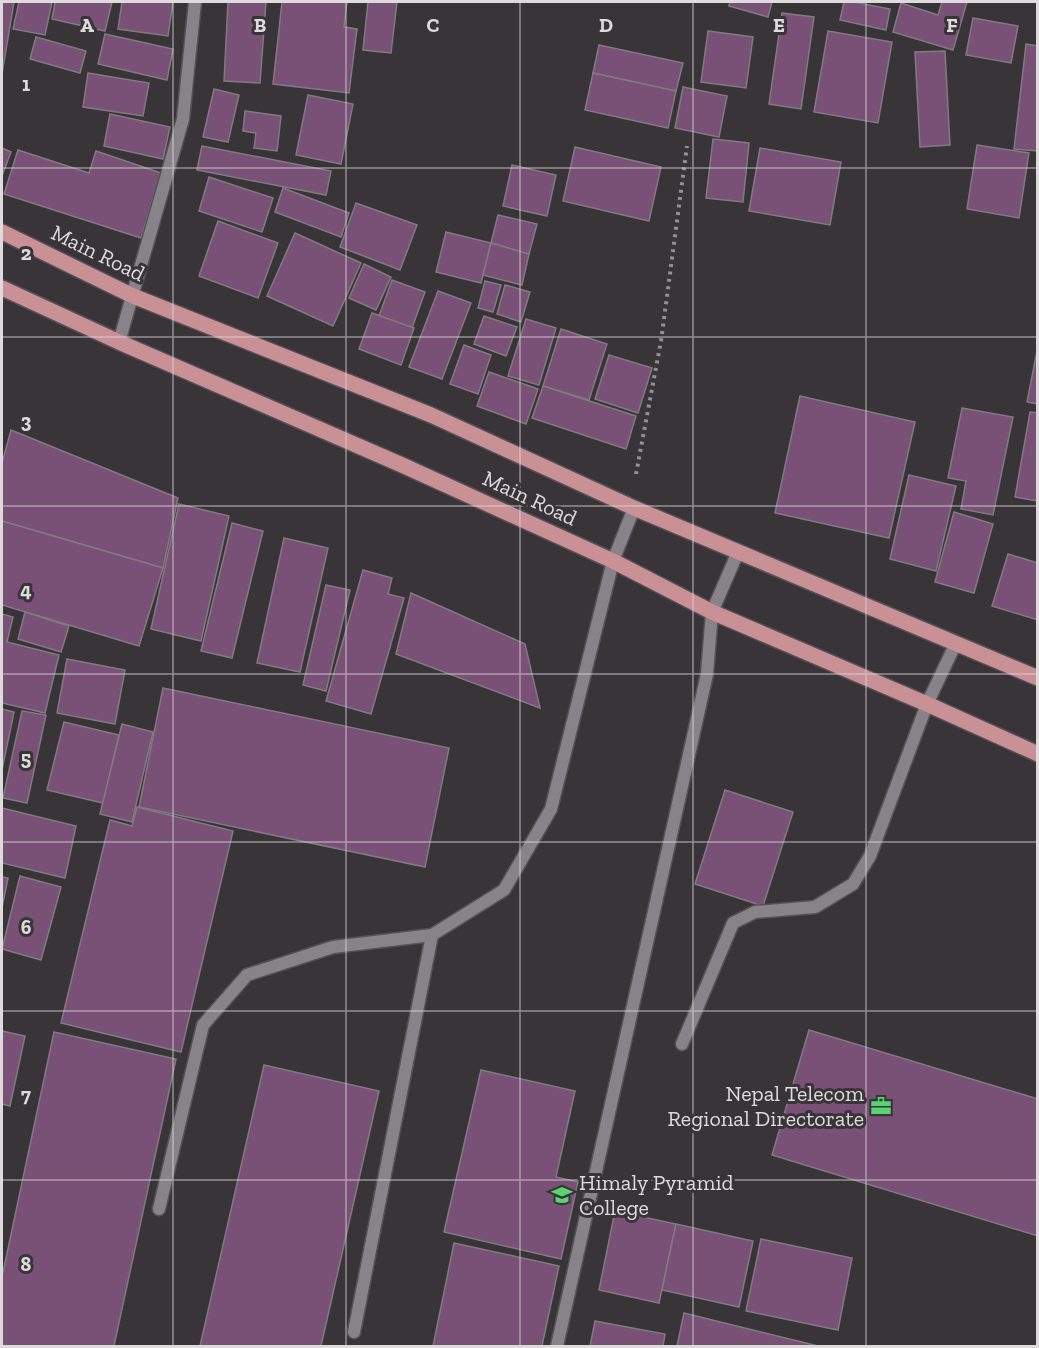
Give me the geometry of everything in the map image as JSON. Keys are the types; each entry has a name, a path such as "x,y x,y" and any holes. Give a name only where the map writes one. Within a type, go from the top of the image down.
{"main road":[{"name":"Main Road","path":"2,235 133,296 431,415 634,508 1038,678"},
{"name":"Main Road","path":"2,288 613,561 712,612 1038,754"}],"street":[{"path":"119,342 183,118 195,2"},
{"path":"159,1209 203,1025 247,975 333,947 432,935 504,890 551,809 613,561 634,508"},
{"path":"557,1347 707,674 712,612 738,552"},
{"path":"682,1044 734,923 755,912 815,907 853,884 870,856 927,704 956,642"},
{"path":"354,1332 432,935"}],"path":[{"path":"634,508 635,479 661,341 687,146"}],"building":[{"path":"2,2 14,2 2,74"},
{"path":"19,2 52,2 45,35 13,29"},
{"path":"55,2 112,2 105,31 52,19"},
{"path":"122,2 173,2 168,36 118,29"},
{"path":"228,2 266,2 260,83 224,81"},
{"path":"282,2 347,2 344,27 357,29 349,93 273,84"},
{"path":"368,2 397,2 391,53 363,50"},
{"path":"730,2 772,2 768,17 729,6"},
{"path":"844,2 890,9 886,30 840,20"},
{"path":"942,2 967,2 953,50 893,32 901,3 938,15"},
{"path":"782,13 814,17 801,109 769,104"},
{"path":"973,18 1018,26 1011,63 966,55"},
{"path":"708,31 753,37 746,88 701,82"},
{"path":"828,31 892,42 878,123 814,112"},
{"path":"105,34 173,49 167,80 98,64"},
{"path":"36,37 86,51 80,73 30,59"},
{"path":"1026,44 1038,46 1038,151 1014,149"},
{"path":"599,45 683,63 676,91 593,73"},
{"path":"945,51 950,145 920,147 915,52"},
{"path":"88,73 149,83 143,116 83,107"},
{"path":"593,73 676,91 668,128 585,110"},
{"path":"683,87 727,96 719,137 675,128"},
{"path":"214,89 239,95 228,142 203,137"},
{"path":"308,95 353,104 341,164 296,155"},
{"path":"245,111 281,116 277,151 254,148 256,133 243,131"},
{"path":"110,114 170,127 163,159 104,146"},
{"path":"713,139 749,143 743,202 706,198"},
{"path":"977,145 1029,153 1019,218 967,209"},
{"path":"202,146 331,171 326,195 197,170"},
{"path":"575,147 661,167 649,221 563,201"},
{"path":"2,148 11,152 2,176"},
{"path":"760,148 841,162 830,225 749,211"},
{"path":"18,150 89,173 96,151 161,173 141,238 4,194"},
{"path":"512,165 556,175 547,216 503,206"},
{"path":"209,177 273,198 262,232 199,211"},
{"path":"283,188 349,213 341,237 275,212"},
{"path":"356,203 417,225 400,270 340,247"},
{"path":"498,215 537,224 529,254 491,243"},
{"path":"218,221 278,243 258,298 199,276"},
{"path":"446,232 491,243 481,283 436,272"},
{"path":"295,233 361,263 333,326 267,296"},
{"path":"491,243 529,254 522,285 483,275"},
{"path":"364,264 391,277 376,310 349,298"},
{"path":"392,280 425,292 412,328 379,316"},
{"path":"485,281 501,285 493,312 478,308"},
{"path":"505,285 530,292 521,322 497,314"},
{"path":"438,291 471,303 442,379 409,367"},
{"path":"372,313 414,328 401,365 359,349"},
{"path":"484,316 517,327 506,356 474,344"},
{"path":"526,319 556,328 539,385 508,376"},
{"path":"561,329 607,344 589,400 543,386"},
{"path":"464,345 491,355 478,394 450,384"},
{"path":"1038,346 1038,404 1027,402"},
{"path":"609,355 652,368 638,413 595,399"},
{"path":"489,372 538,389 526,424 477,406"},
{"path":"543,386 636,416 626,449 532,418"},
{"path":"800,396 915,422 889,538 775,513"},
{"path":"962,408 1013,417 993,515 961,509 966,481 948,478"},
{"path":"1030,412 1038,413 1038,501 1015,497"},
{"path":"11,430 178,498 163,568 2,521 2,463"},
{"path":"909,475 956,486 936,571 890,559"},
{"path":"179,504 229,516 201,641 151,629"},
{"path":"954,512 993,524 974,593 935,582"},
{"path":"2,521 163,568 139,646 2,605"},
{"path":"232,523 263,531 232,658 201,651"},
{"path":"284,538 328,548 300,672 257,663"},
{"path":"1008,554 1038,563 1038,620 992,606"},
{"path":"363,570 392,578 388,594 404,598 371,714 326,701"},
{"path":"326,585 350,590 326,691 303,685"},
{"path":"411,593 525,644 540,708 396,654"},
{"path":"25,612 69,626 61,652 18,639"},
{"path":"2,614 13,617 7,642 59,655 45,713 2,703"},
{"path":"67,659 125,670 115,724 57,713"},
{"path":"163,688 449,748 425,867 139,807"},
{"path":"2,709 14,712 2,770"},
{"path":"22,711 46,715 27,803 3,798"},
{"path":"64,722 119,735 103,803 47,790"},
{"path":"122,724 153,732 132,822 100,814"},
{"path":"725,790 793,812 763,906 695,884"},
{"path":"137,807 233,831 181,1052 61,1023 110,820 132,826"},
{"path":"2,808 76,826 65,878 2,863"},
{"path":"20,876 61,887 41,960 2,949"},
{"path":"2,877 8,878 2,908"},
{"path":"809,1030 1038,1099 1038,1236 772,1155"},
{"path":"2,1031 25,1036 10,1106 2,1104"},
{"path":"54,1032 176,1059 114,1346 2,1346 2,1277"},
{"path":"264,1065 379,1091 321,1346 200,1346"},
{"path":"481,1070 575,1091 556,1177 578,1182 561,1259 444,1232"},
{"path":"615,1211 676,1224 659,1303 599,1290"},
{"path":"676,1224 753,1241 739,1307 662,1290"},
{"path":"761,1239 852,1258 838,1330 746,1311"},
{"path":"454,1243 559,1266 542,1346 433,1346"},
{"path":"684,1313 818,1346 677,1346"},
{"path":"595,1321 665,1334 663,1346 590,1346"}],"place":[{"name":"Nepal Telecom Regional Directorate","path":"881,1106"},
{"name":"Himaly Pyramid College","path":"562,1195"}]}
